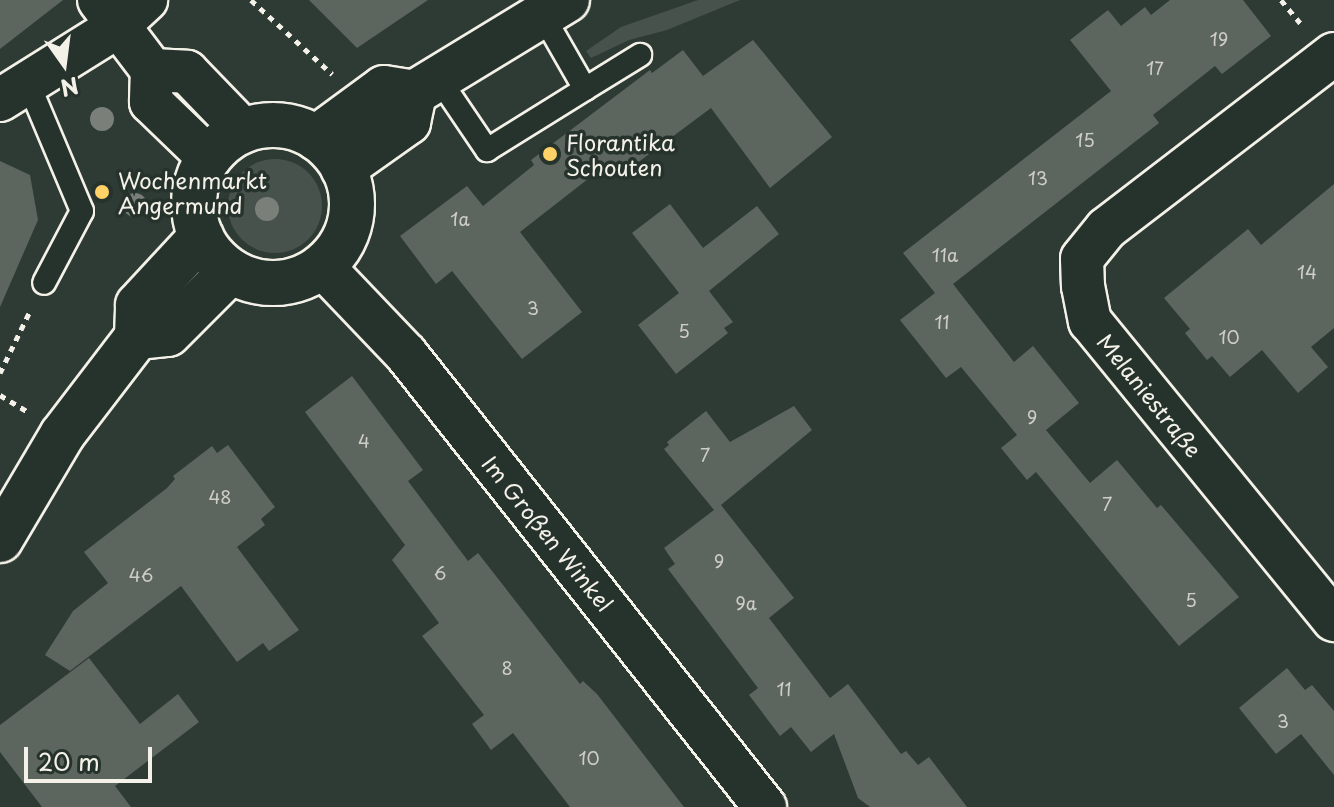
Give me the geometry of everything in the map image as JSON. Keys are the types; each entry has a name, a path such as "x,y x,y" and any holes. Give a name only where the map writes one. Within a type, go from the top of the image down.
{"main road":[{"path":"329,153 362,102 384,88 426,86 554,7"},
{"path":"329,153 408,122 426,86"},
{"path":"274,125 329,153 350,185 350,220 335,253 322,266 306,276 268,283 249,280 218,262 201,237 194,204 201,172 219,146 244,131 274,125"},
{"path":"0,540 62,435 137,337 138,305 201,237"},
{"path":"137,337 168,334 231,271"}],"street":[{"path":"14,92 121,9 152,70 151,102 209,158"},
{"name":"Melaniestraße","path":"1334,54 1106,229 1082,259 1083,286 1090,321 1334,620"},
{"path":"152,70 187,72 244,131"},
{"name":"Im Großen Winkel","path":"322,266 406,354 765,807"}],"lane":[{"path":"554,7 585,89"},
{"path":"426,86 487,150 640,55"},
{"path":"14,92 82,211 44,283"}],"path":[{"path":"251,0 362,102"},
{"path":"0,373 44,283"}],"shaded area":[{"path":"698,0 740,0 667,30 629,40 591,58 586,51 621,27"},
{"path":"275,159 293,163 308,173 318,188 322,206 318,224 308,239 293,249 275,253 257,249 242,239 232,224 228,206 232,188 242,173 257,163"}],"building":[{"path":"0,0 63,0 0,49"},
{"path":"309,0 428,0 357,48"},
{"path":"1170,0 1243,0 1271,36 1222,74 1215,66 1153,115 1159,123 953,284 1014,362 1033,346 1079,403 1046,430 1090,483 1117,460 1157,508 1161,505 1239,597 1179,646 1036,472 1027,480 1001,448 1017,435 961,367 946,378 900,320 935,293 903,253 1111,91 1070,40 1108,10 1121,26 1145,7 1151,15"},
{"path":"753,40 832,137 770,188 711,108 621,175 611,161 520,232 582,312 522,359 452,271 436,284 400,236 467,186 483,206 534,165 531,160 650,70 652,73 683,50 703,76"},
{"path":"0,161 30,175 38,220 0,307"},
{"path":"1334,184 1334,328 1311,347 1328,367 1298,393 1262,350 1230,377 1212,356 1207,360 1185,333 1190,329 1164,298 1248,229 1261,245"},
{"path":"670,204 703,248 757,206 779,234 709,291 733,322 724,328 728,333 676,374 638,325 679,293 632,233"},
{"path":"352,376 423,470 408,481 468,561 478,553 580,684 583,681 597,694 684,807 570,807 513,733 491,750 472,724 484,715 422,636 439,623 392,560 405,545 305,412"},
{"path":"794,406 812,430 721,505 794,598 769,618 830,698 848,684 901,754 906,751 918,765 929,757 967,807 870,807 858,798 834,734 811,752 791,727 780,736 749,695 758,688 668,569 675,564 664,548 714,510 664,449 669,445 667,442 706,411 730,442"},
{"path":"228,445 275,507 261,519 265,525 237,547 299,630 269,651 263,643 237,662 181,586 70,671 45,655 73,611 108,583 84,552 167,488 175,479 173,476 212,446 217,453"},
{"path":"89,658 140,724 178,694 199,722 115,786 131,807 42,807 0,752 0,725"},
{"path":"1287,668 1305,690 1312,685 1334,711 1334,775 1301,734 1276,754 1239,708"}],"place":[{"name":"Florantika Schouten","path":"550,154"},
{"name":"Wochenmarkt Angermund","path":"102,192"}]}
